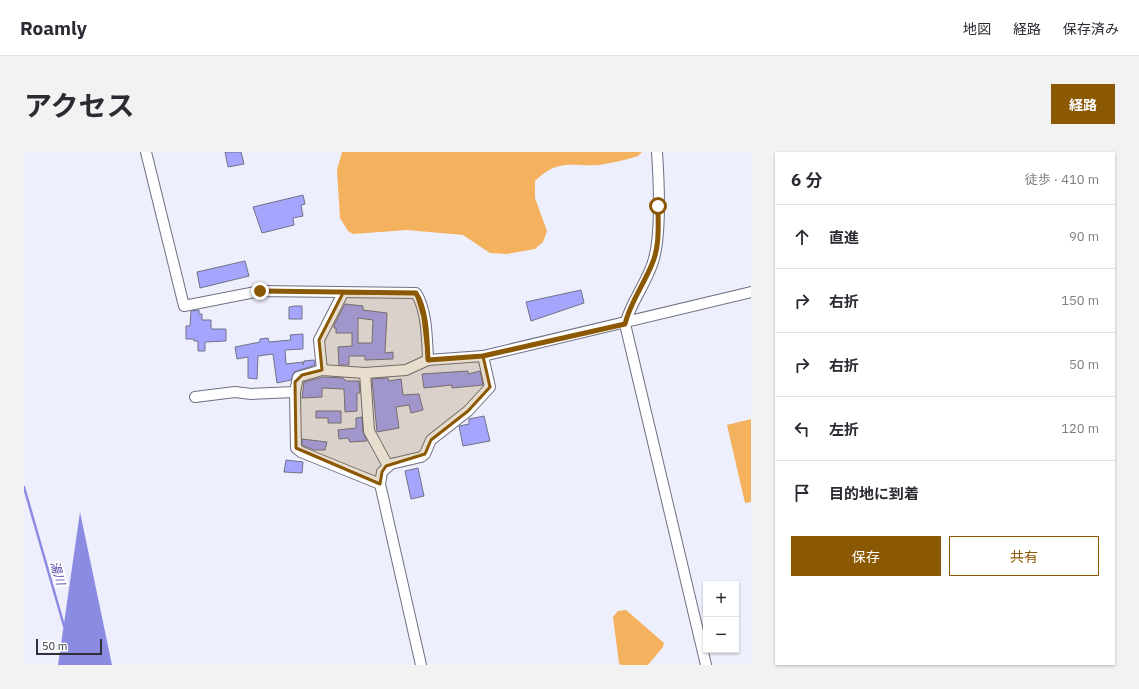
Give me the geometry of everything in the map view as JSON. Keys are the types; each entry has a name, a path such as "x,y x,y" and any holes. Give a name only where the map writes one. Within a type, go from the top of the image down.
{"street":[{"path":"146,152 184,306 260,291 416,293 423,316 428,360"},
{"path":"657,152 657,243 652,263 627,314 625,324 706,665"},
{"path":"380,484 301,452 296,448 295,392 298,377 322,370 365,374 406,370 428,360 483,356 625,324 751,292"},
{"path":"322,370 319,340 343,293"},
{"path":"421,665 380,484 382,472 388,466 421,457 425,454 431,440 468,411 490,387 483,356"},
{"path":"365,374 369,431 388,466"},
{"path":"195,397 235,392 251,394 295,392"}],"highlighted area":[{"path":"343,293 416,293 423,317 428,360 483,356 490,387 468,411 431,440 425,454 386,466 382,472 380,484 296,448 295,382 302,375 322,370 319,340"}],"shaded area":[{"path":"342,152 642,152 638,156 599,165 559,166 544,174 535,181 535,198 547,231 543,242 535,249 507,254 490,253 463,235 407,230 353,234 348,231 340,218 337,170"},
{"path":"751,419 751,502 745,503 727,425"},
{"path":"80,512 112,665 58,665"},
{"path":"626,610 664,643 663,647 648,665 621,665 619,663 613,617 618,611"}],"building":[{"path":"225,152 241,152 244,164 228,167"},
{"path":"303,195 305,204 301,205 303,216 293,218 294,225 262,233 253,207"},
{"path":"245,261 249,276 200,288 197,272"},
{"path":"581,290 584,303 531,321 526,302"},
{"path":"345,304 363,306 363,310 387,313 385,353 393,352 393,359 365,360 365,356 349,356 349,365 339,365 338,347 352,346 352,333 336,333 336,328 334,328 334,325","holes":["358,318 373,320 372,343 358,343"]},
{"path":"302,306 302,319 289,319 289,307"},
{"path":"199,310 199,314 202,314 202,320 211,320 211,329 226,329 226,341 205,342 205,351 198,351 198,341 194,341 194,339 186,339 186,326 190,326 191,311"},
{"path":"303,334 303,349 285,350 286,364 303,362 303,365 304,361 314,360 315,365 294,372 291,380 277,383 273,354 258,356 257,379 248,378 248,357 237,359 235,347 260,342 260,339 268,338 269,342 291,340 290,335"},
{"path":"468,371 468,374 480,371 483,385 452,388 452,385 424,388 422,374"},
{"path":"323,377 343,378 346,381 359,381 360,393 357,393 357,411 345,412 344,389 322,388 322,397 302,398 304,382"},
{"path":"388,378 389,381 401,379 403,395 419,394 423,410 411,413 409,405 396,407 399,428 377,432 372,379"},
{"path":"316,411 341,411 341,423 328,423 328,418 316,418"},
{"path":"484,416 490,441 463,446 459,426 469,424 469,419"},
{"path":"362,417 363,432 367,441 350,442 348,438 339,439 338,430 356,428 356,418"},
{"path":"302,439 327,442 325,450 314,450 304,446 302,445"},
{"path":"286,460 303,462 302,473 284,472"},
{"path":"418,468 424,496 411,499 405,471"}],"waterway":[{"name":"湯川","path":"24,487 64,626"}],"route":[{"path":"260,291 416,293 423,316 428,360 483,356 625,324 627,314 652,263 657,243 658,206"}]}
